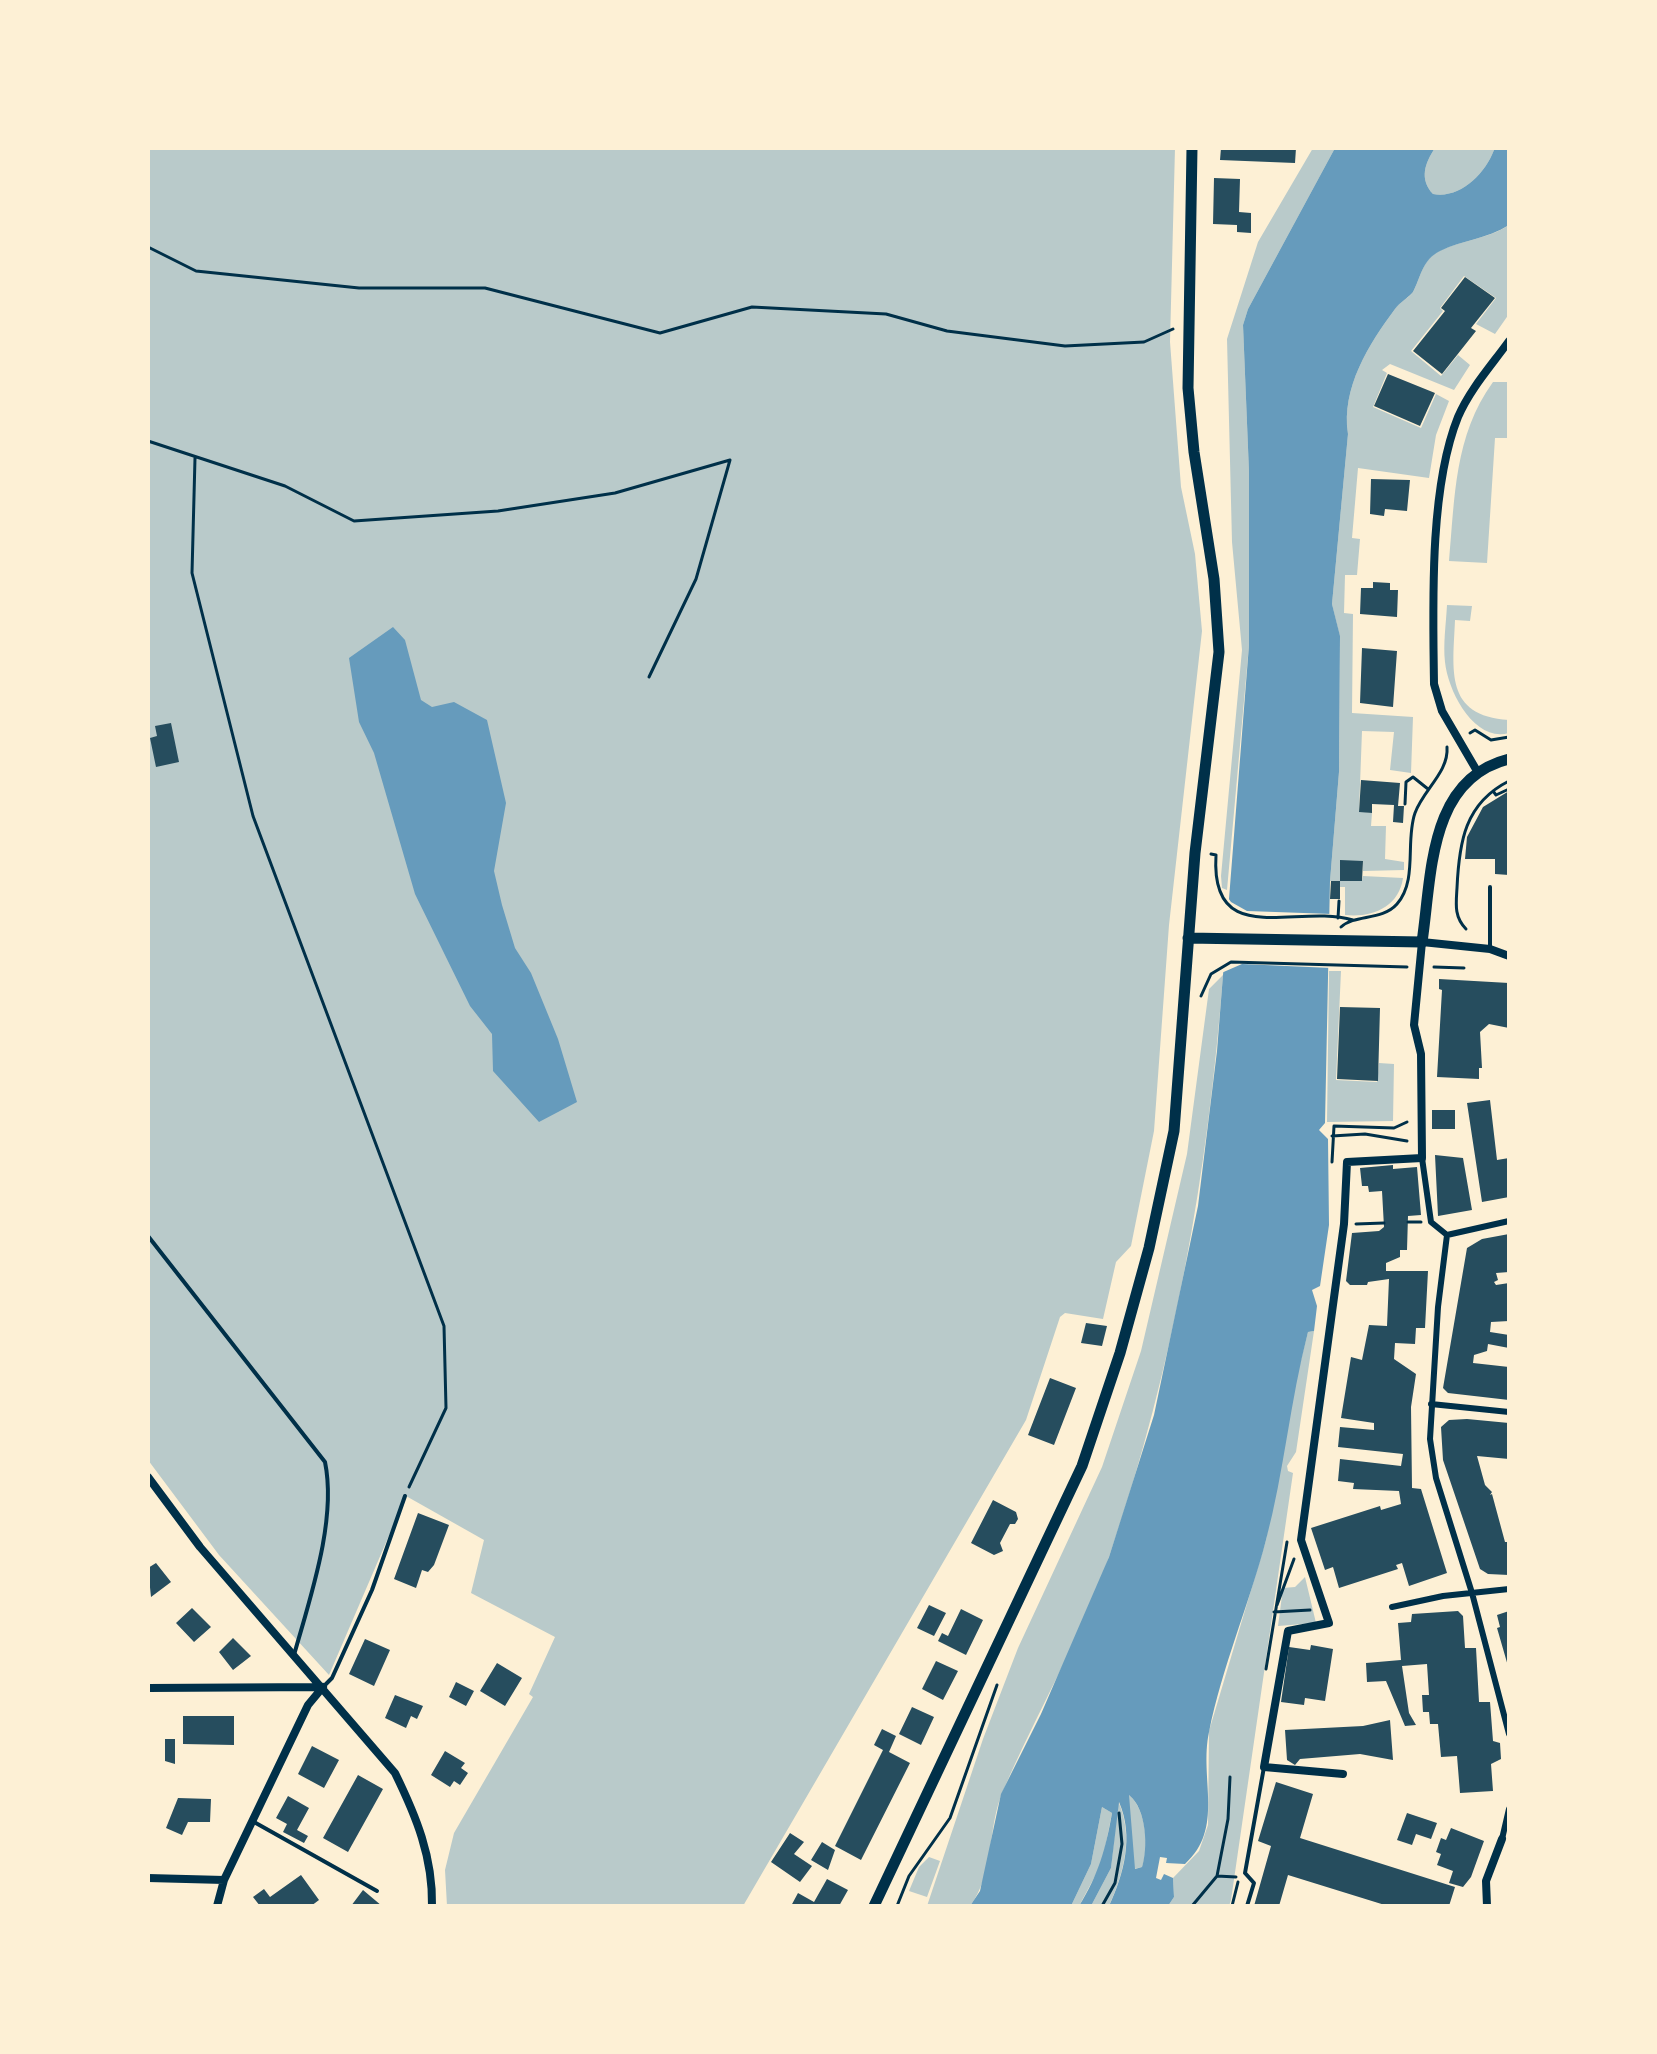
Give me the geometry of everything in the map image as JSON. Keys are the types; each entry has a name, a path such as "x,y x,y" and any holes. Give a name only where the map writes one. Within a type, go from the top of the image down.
{"street":[{"path":"874,1906 1082,1466 1120,1353 1149,1248 1174,1131 1195,853 1219,652 1214,579 1194,452 1188,388 1192,148"},
{"path":"1477,771 1442,711 1434,684 1441,492 1459,415 1471,392 1509,341"},
{"path":"1447,1235 1431,1222 1422,1158 1421,1054 1414,1025 1418,967 1440,828 1448,806 1477,771 1509,759"},
{"path":"1188,938 1422,942 1490,949 1509,956"},
{"path":"1343,1774 1264,1767 1288,1631 1329,1623 1301,1540 1344,1224 1347,1162 1422,1158"},
{"path":"1447,1235 1509,1221"},
{"path":"1447,1235 1430,1439 1436,1478 1472,1593 1509,1734"},
{"path":"1431,1404 1509,1412"},
{"path":"148,1477 200,1547 395,1773 413,1810 429,1859 432,1906"},
{"path":"1392,1607 1509,1589"},
{"path":"148,1688 323,1687"},
{"path":"217,1906 224,1880 308,1705 323,1687"},
{"path":"1487,1906 1486,1881 1502,1839 1509,1809"},
{"path":"148,1878 224,1880"}],"lane":[{"path":"1490,887 1490,949"},
{"path":"148,1236 325,1462 330,1488 312,1590 294,1655"},
{"path":"323,1687 332,1678 372,1590 405,1496"},
{"path":"1247,1906 1254,1883 1245,1873 1264,1767"},
{"path":"253,1822 377,1891"}],"path":[{"path":"148,247 196,271 359,288 485,288 660,333 752,307 886,314 947,331 1065,346 1144,342 1187,322"},
{"path":"148,441 285,486 354,521 498,511 615,493 730,460 696,579 649,677"},
{"path":"195,458 192,573 253,816 444,1326 446,1408 405,1496"},
{"path":"1195,853 1216,855 1216,885 1226,904 1244,915 1354,920 1379,915 1395,906 1402,896 1415,814 1444,767 1446,748 1475,730 1491,740 1509,737"},
{"path":"1405,804 1406,782 1413,777 1428,789"},
{"path":"1466,929 1456,910 1459,846 1474,810 1493,791 1509,781"},
{"path":"1493,791 1496,795 1509,789"},
{"path":"1336,918 1339,901"},
{"path":"1204,983 1221,966 1231,962 1464,968"},
{"path":"1332,1136 1365,1134 1422,1143"},
{"path":"1344,1224 1384,1223"},
{"path":"1301,1540 1274,1612 1325,1610"},
{"path":"1192,1906 1217,1876 1228,1819 1230,1777"},
{"path":"1102,1906 1115,1883 1122,1844 1119,1813"},
{"path":"1217,1876 1230,1876"}],"shaded area":[{"path":"148,148 1175,148 1170,342 1181,487 1195,554 1202,631 1169,925 1154,1131 1131,1246 1116,1262 1103,1319 1065,1313 1060,1317 1026,1420 743,1906 447,1906 445,1870 454,1833 533,1697 529,1694 555,1637 471,1593 484,1540 406,1496 329,1675 219,1555 148,1460"},
{"path":"1313,148 1335,148 1248,309 1243,325 1249,472 1249,645 1227,890 1222,888 1221,876 1242,650 1232,542 1227,339 1258,242"},
{"path":"1435,148 1500,148 1494,150 1484,168 1470,183 1443,195 1433,194 1426,183 1426,165"},
{"path":"1509,225 1509,314 1495,334 1476,324 1496,298 1464,276 1440,308 1443,311 1411,351 1441,376 1458,355 1470,365 1454,390 1390,364 1382,370 1387,373 1373,407 1421,428 1436,394 1449,401 1436,435 1429,478 1358,468 1352,538 1360,539 1357,575 1345,575 1344,613 1353,614 1352,713 1413,717 1411,773 1390,770 1394,732 1362,731 1359,811 1372,813 1371,826 1386,826 1385,859 1404,862 1404,870 1363,871 1363,861 1341,861 1340,881 1330,881 1339,772 1340,637 1332,604 1347,417 1353,383 1376,337 1397,307 1413,292 1429,259 1439,251"},
{"path":"1493,382 1509,382 1509,438 1495,438 1487,563 1449,561 1455,490 1464,445 1480,403"},
{"path":"1447,605 1472,606 1470,621 1455,620 1454,673 1463,700 1473,710 1488,717 1509,720 1509,733 1497,734 1475,723 1451,687 1445,662"},
{"path":"1363,876 1403,878 1390,903 1365,915 1345,915 1345,887 1340,887 1340,881 1362,881"},
{"path":"1329,971 1341,971 1336,1080 1377,1082 1379,1063 1394,1064 1393,1121 1327,1122"},
{"path":"1223,975 1198,1195 1170,1341 1133,1484 1086,1615 1003,1791 978,1893 970,1906 927,1906 983,1739 1018,1648 1102,1467 1141,1351 1187,1154 1209,989"},
{"path":"1314,1331 1296,1452 1287,1466 1288,1471 1293,1473 1231,1900 1229,1906 1168,1906 1174,1897 1173,1878 1199,1851 1208,1825 1209,1731 1266,1540 1291,1399 1308,1332"},
{"path":"1305,1577 1316,1623 1278,1626 1283,1588 1295,1587"},
{"path":"1128,1794 1143,1819 1146,1840 1142,1867 1134,1869"},
{"path":"1118,1801 1125,1827 1123,1867 1109,1906 1091,1906 1111,1868"},
{"path":"1102,1807 1112,1813 1102,1863 1079,1906 1071,1906 1091,1864"},
{"path":"929,1857 940,1861 927,1897 909,1891 919,1867"}],"water":[{"path":"1335,148 1435,148 1426,165 1426,183 1433,194 1443,195 1462,189 1478,176 1494,150 1509,148 1509,225 1448,247 1429,259 1413,292 1395,309 1367,352 1349,400 1332,604 1340,636 1339,772 1330,881 1325,1123 1319,1130 1328,1139 1329,1225 1320,1286 1312,1290 1317,1306 1314,1331 1308,1332 1302,1358 1272,1514 1209,1732 1208,1819 1204,1835 1185,1864 1166,1863 1167,1858 1160,1857 1156,1878 1161,1880 1164,1874 1173,1878 1174,1897 1168,1906 1109,1906 1125,1855 1126,1828 1119,1802 1111,1868 1091,1906 1079,1906 1096,1873 1107,1838 1112,1813 1102,1807 1091,1864 1071,1906 970,1906 980,1891 1001,1794 1041,1714 1109,1557 1154,1415 1198,1206 1217,1051 1249,645 1249,472 1243,325 1248,309","holes":["1129,1795 1143,1819 1145,1840 1142,1867 1135,1869"]},
{"path":"393,627 405,640 421,700 432,707 454,702 487,720 506,803 494,871 502,905 515,948 531,973 558,1039 577,1102 539,1122 493,1071 492,1034 470,1006 415,894 374,753 359,722 349,658"}],"pier":[{"path":"1223,891 1231,902 1247,911 1332,914 1331,968 1242,964 1219,974"}],"building":[{"path":"1221,148 1296,148 1295,163 1220,160"},
{"path":"1214,178 1240,179 1239,212 1251,213 1251,233 1237,232 1237,225 1213,224"},
{"path":"1465,277 1495,298 1471,328 1476,331 1442,374 1413,351 1445,311 1441,308"},
{"path":"1388,374 1435,393 1420,426 1374,406"},
{"path":"1371,479 1410,480 1407,511 1385,509 1384,516 1370,514"},
{"path":"1373,582 1390,583 1390,590 1398,590 1397,617 1360,614 1361,588 1373,588"},
{"path":"1362,648 1397,651 1393,707 1360,703"},
{"path":"171,723 179,762 156,767 150,738 157,736 155,726"},
{"path":"1361,780 1400,783 1398,806 1404,806 1403,823 1393,822 1394,805 1372,804 1372,813 1359,812"},
{"path":"1509,791 1509,875 1495,874 1495,859 1465,859 1467,837 1483,807"},
{"path":"1340,860 1363,861 1362,881 1340,881"},
{"path":"1331,881 1340,881 1340,899 1330,899"},
{"path":"1439,979 1509,983 1509,1028 1489,1024 1480,1032 1482,1068 1479,1068 1479,1079 1437,1077 1442,990 1439,989"},
{"path":"1340,1007 1380,1008 1378,1081 1337,1079"},
{"path":"1490,1100 1497,1160 1509,1158 1509,1197 1482,1202 1467,1103"},
{"path":"1432,1110 1455,1110 1455,1129 1432,1129"},
{"path":"1435,1155 1463,1158 1472,1210 1438,1216"},
{"path":"1393,1165 1393,1169 1417,1167 1421,1215 1408,1216 1407,1250 1400,1250 1400,1257 1386,1263 1386,1271 1428,1271 1425,1328 1416,1328 1415,1344 1395,1343 1394,1359 1416,1374 1411,1407 1412,1488 1421,1489 1447,1573 1409,1586 1402,1563 1396,1565 1398,1569 1339,1588 1333,1567 1325,1570 1311,1528 1380,1506 1381,1510 1401,1504 1399,1491 1353,1489 1354,1483 1338,1481 1340,1459 1401,1466 1403,1454 1338,1447 1340,1427 1374,1430 1374,1423 1341,1418 1351,1357 1362,1360 1369,1325 1387,1326 1389,1279 1368,1282 1367,1285 1350,1285 1346,1281 1352,1233 1379,1231 1384,1227 1382,1191 1369,1192 1368,1186 1362,1186 1360,1168"},
{"path":"1509,1234 1509,1272 1496,1273 1498,1280 1494,1282 1496,1285 1509,1283 1509,1321 1491,1322 1490,1332 1509,1335 1509,1348 1488,1344 1487,1351 1474,1355 1473,1363 1509,1367 1509,1400 1448,1393 1443,1388 1467,1248 1482,1239"},
{"path":"1086,1323 1107,1326 1102,1346 1081,1343"},
{"path":"1050,1378 1076,1388 1054,1445 1028,1435"},
{"path":"1449,1420 1509,1423 1509,1459 1477,1456 1485,1485 1492,1492 1490,1495 1505,1542 1509,1542 1509,1575 1488,1574 1480,1569 1443,1460 1441,1427"},
{"path":"993,1500 1016,1512 1018,1519 1015,1524 1010,1524 1000,1543 1003,1551 994,1555 971,1543"},
{"path":"418,1513 449,1525 434,1565 428,1572 422,1570 416,1588 394,1579"},
{"path":"156,1563 171,1582 151,1597 148,1568"},
{"path":"929,1605 946,1613 934,1636 917,1628"},
{"path":"192,1608 211,1627 194,1642 176,1623"},
{"path":"961,1609 983,1620 966,1655 938,1641 942,1633 948,1636"},
{"path":"1458,1611 1463,1616 1465,1648 1476,1648 1479,1702 1490,1702 1493,1741 1500,1743 1501,1759 1491,1764 1493,1791 1460,1793 1457,1756 1441,1757 1438,1724 1430,1724 1429,1712 1423,1712 1422,1695 1429,1695 1427,1664 1402,1666 1409,1713 1416,1725 1405,1726 1386,1681 1367,1682 1366,1663 1401,1660 1398,1623 1411,1622 1412,1614"},
{"path":"1509,1611 1508,1666 1497,1628 1500,1627 1497,1615"},
{"path":"233,1638 251,1656 233,1670 219,1652"},
{"path":"365,1639 390,1650 374,1686 349,1674"},
{"path":"1311,1645 1333,1649 1325,1701 1305,1698 1304,1705 1281,1702 1289,1647 1310,1650"},
{"path":"936,1661 958,1671 943,1700 922,1689"},
{"path":"497,1663 522,1678 505,1706 480,1691"},
{"path":"456,1682 474,1691 466,1706 449,1697"},
{"path":"395,1695 423,1706 417,1719 411,1716 406,1728 385,1718"},
{"path":"912,1707 934,1717 921,1745 899,1734"},
{"path":"183,1716 234,1716 234,1745 183,1744"},
{"path":"1390,1720 1393,1760 1360,1754 1300,1759 1295,1765 1287,1760 1285,1730 1363,1726"},
{"path":"882,1729 896,1736 889,1752 910,1763 861,1860 835,1846 883,1750 874,1745"},
{"path":"165,1739 175,1739 175,1764 165,1761"},
{"path":"312,1746 339,1760 324,1788 298,1774"},
{"path":"445,1751 465,1763 461,1768 468,1773 460,1785 454,1781 450,1787 431,1775"},
{"path":"358,1775 383,1789 348,1852 323,1838"},
{"path":"1276,1782 1313,1794 1300,1838 1455,1887 1449,1906 1388,1906 1288,1875 1279,1906 1254,1906 1271,1846 1258,1841"},
{"path":"288,1796 309,1808 297,1830 308,1836 304,1843 283,1832 287,1824 276,1818"},
{"path":"178,1798 211,1799 210,1822 188,1822 182,1835 166,1828"},
{"path":"1407,1813 1437,1823 1431,1839 1416,1834 1412,1845 1397,1840"},
{"path":"1451,1828 1484,1841 1471,1877 1463,1887 1449,1883 1453,1871 1437,1865 1441,1854 1436,1852 1441,1838 1446,1840"},
{"path":"790,1833 804,1842 794,1854 812,1866 800,1882 771,1862"},
{"path":"822,1842 835,1850 828,1870 811,1860"},
{"path":"301,1875 319,1900 311,1906 260,1906 253,1897 264,1889 270,1897"},
{"path":"827,1879 848,1890 839,1906 791,1906 798,1893 814,1902"},
{"path":"363,1890 382,1906 351,1906"}]}
